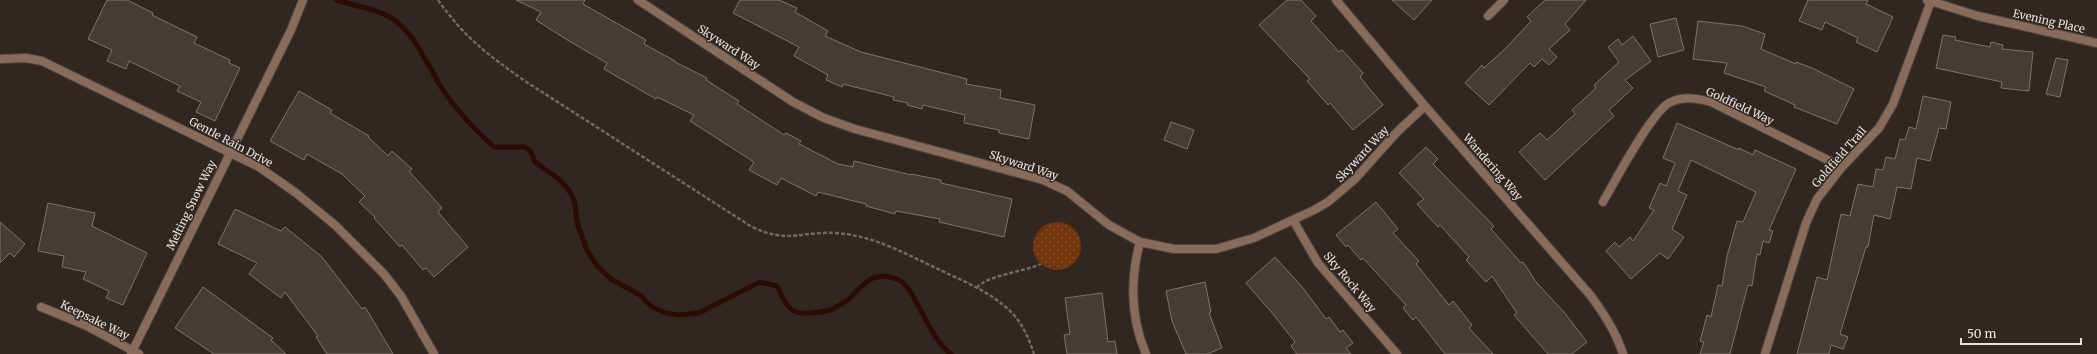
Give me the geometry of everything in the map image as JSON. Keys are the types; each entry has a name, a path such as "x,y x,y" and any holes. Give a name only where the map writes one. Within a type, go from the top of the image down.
{"street":[{"name":"Melting Snow Way","path":"134,353 230,152 291,30 302,0"},
{"name":"Skyward Way","path":"638,0 808,111 855,129 1043,180 1067,191 1109,225 1140,242 1174,249 1216,250 1254,238 1314,210 1341,192 1355,179 1397,132 1425,106"},
{"name":"Wandering Way","path":"1336,0 1425,106 1591,296 1608,319 1619,340 1623,354"},
{"path":"1488,16 1504,0"},
{"name":"Evening Place","path":"1929,1 1978,16 2097,43"},
{"name":"Goldfield Trail","path":"1766,354 1806,223 1817,199 1842,167 1879,128 1894,104 1929,1"},
{"name":"Gentle Rain Drive","path":"0,59 26,58 42,61 259,167 296,193 366,254 401,296 434,354"},
{"name":"Goldfield Way","path":"1603,202 1654,116 1669,103 1683,98 1697,98 1711,102 1842,167"},
{"name":"Sky Rock Way","path":"1293,220 1318,263 1397,354"},
{"path":"1140,242 1135,263 1133,298 1138,332 1146,354"},
{"name":"Keepsake Way","path":"40,306 86,325 134,353"}],"path":[{"path":"438,0 452,20 490,57 525,82 752,227 778,236 836,233 870,240 892,248 977,288 999,302 1012,312 1021,324 1034,354"},
{"path":"977,288 979,284 986,281 1030,269 1041,264"}],"shaded area":[{"path":"1052,222 1062,222 1074,229 1081,241 1081,251 1074,263 1062,270 1052,270 1044,266 1037,259 1033,251 1033,241 1037,233 1044,226"}],"building":[{"path":"107,0 127,0 153,13 152,15 197,37 194,43 230,60 229,63 240,68 215,121 196,112 201,102 177,91 180,86 129,61 126,69 107,61 112,50 88,39"},
{"path":"516,0 585,0 583,4 646,40 644,44 707,78 706,80 739,101 737,104 784,135 786,133 801,141 799,144 838,164 853,167 854,161 911,175 941,180 941,183 1012,199 1004,237 939,222 940,219 896,211 895,214 866,206 866,204 818,192 816,196 781,178 777,185 749,170 754,162 690,121 694,115 657,97 656,99 604,69 607,63 536,20 541,12"},
{"path":"740,0 779,0 797,8 795,12 828,31 825,36 861,52 967,79 966,84 1001,90 1000,98 1035,105 1029,139 999,133 999,130 964,123 965,115 923,105 922,109 907,105 908,103 893,100 894,97 843,84 842,87 826,80 828,75 794,56 799,47 733,13"},
{"path":"1287,0 1301,0 1316,16 1311,21 1339,52 1342,50 1363,73 1360,77 1383,105 1353,130 1330,103 1328,105 1307,81 1310,79 1259,25"},
{"path":"1392,0 1432,0 1414,20"},
{"path":"1545,0 1586,0 1565,24 1570,30 1549,49 1557,57 1549,65 1542,59 1534,67 1530,63 1489,105 1465,83 1482,65 1484,68 1506,48 1531,21 1527,17"},
{"path":"1808,0 1868,0 1866,4 1893,17 1877,52 1856,42 1858,38 1825,22 1822,30 1799,21"},
{"path":"1676,18 1684,50 1658,57 1650,24"},
{"path":"1698,21 1742,26 1765,34 1761,49 1796,64 1796,62 1812,68 1854,89 1837,124 1794,107 1795,105 1764,91 1766,87 1724,73 1727,63 1693,59"},
{"path":"1943,35 1956,37 1955,40 1990,47 1991,42 2003,45 2002,49 2033,52 2029,91 2001,88 2002,82 1936,68"},
{"path":"1633,36 1651,61 1625,80 1633,88 1609,110 1614,116 1545,180 1519,152 1540,133 1547,140 1575,114 1572,110 1596,88 1594,85 1619,62 1608,47 1618,39 1622,45"},
{"path":"2056,58 2068,60 2060,97 2046,94"},
{"path":"299,91 332,110 330,113 369,136 368,137 388,156 392,151 412,169 409,171 442,208 438,212 468,247 434,277 426,268 423,270 402,245 400,247 374,218 375,217 359,202 365,196 342,174 307,154 304,160 270,141"},
{"path":"1923,96 1951,102 1946,129 1939,128 1930,161 1917,158 1911,189 1897,187 1890,219 1874,215 1868,247 1866,247 1840,334 1848,337 1843,349 1831,345 1829,354 1797,354 1817,277 1827,280 1841,214 1850,216 1858,184 1873,187 1876,169 1883,170 1886,157 1895,159 1900,139 1905,140 1909,127 1916,129"},
{"path":"1171,122 1194,130 1187,149 1164,140"},
{"path":"1677,123 1753,155 1755,150 1796,169 1769,230 1773,231 1769,243 1763,241 1760,255 1757,254 1752,286 1748,285 1730,354 1700,354 1704,342 1700,341 1707,315 1711,317 1718,285 1722,286 1727,256 1737,221 1743,222 1756,192 1691,160 1678,191 1687,195 1672,229 1684,237 1668,259 1660,253 1631,279 1606,251 1615,242 1619,247 1630,237 1633,241 1654,210 1649,208 1660,183 1666,186 1675,163 1663,158"},
{"path":"1426,147 1438,159 1433,164 1494,226 1491,229 1521,263 1523,262 1536,282 1563,311 1587,342 1572,354 1548,354 1514,315 1517,313 1492,276 1486,282 1466,260 1469,257 1440,225 1438,227 1417,204 1424,199 1399,173"},
{"path":"1376,202 1398,229 1393,233 1419,261 1416,264 1449,305 1453,301 1472,325 1469,328 1493,354 1445,354 1416,317 1413,320 1403,308 1406,305 1363,258 1361,260 1348,245 1346,247 1336,235"},
{"path":"48,203 95,213 92,226 147,253 123,305 106,298 109,291 83,279 86,272 62,267 64,256 38,251"},
{"path":"235,209 281,231 285,227 322,257 362,309 365,307 393,354 327,354 316,337 318,336 285,292 281,298 249,274 257,263 218,244"},
{"path":"0,222 25,244 14,257 10,253 0,263"},
{"path":"1275,257 1303,288 1326,319 1329,317 1340,332 1343,330 1353,343 1346,348 1351,354 1297,354 1291,346 1295,342 1246,283"},
{"path":"1205,282 1211,312 1209,313 1222,348 1207,354 1186,354 1172,321 1166,291"},
{"path":"203,287 273,338 271,340 286,354 214,354 175,328"},
{"path":"1102,293 1108,342 1115,341 1117,354 1067,354 1064,335 1070,334 1065,298"}],"waterway":[{"path":"336,0 368,8 397,22 417,45 448,98 480,134 494,147 525,147 531,152 535,162 559,179 568,189 574,200 578,226 587,250 597,266 611,279 640,295 652,307 666,313 679,315 699,313 760,282 777,286 786,303 793,310 803,313 820,312 832,309 845,302 860,287 871,279 883,276 890,277 899,280 904,284 936,337 943,347 951,354"}]}
